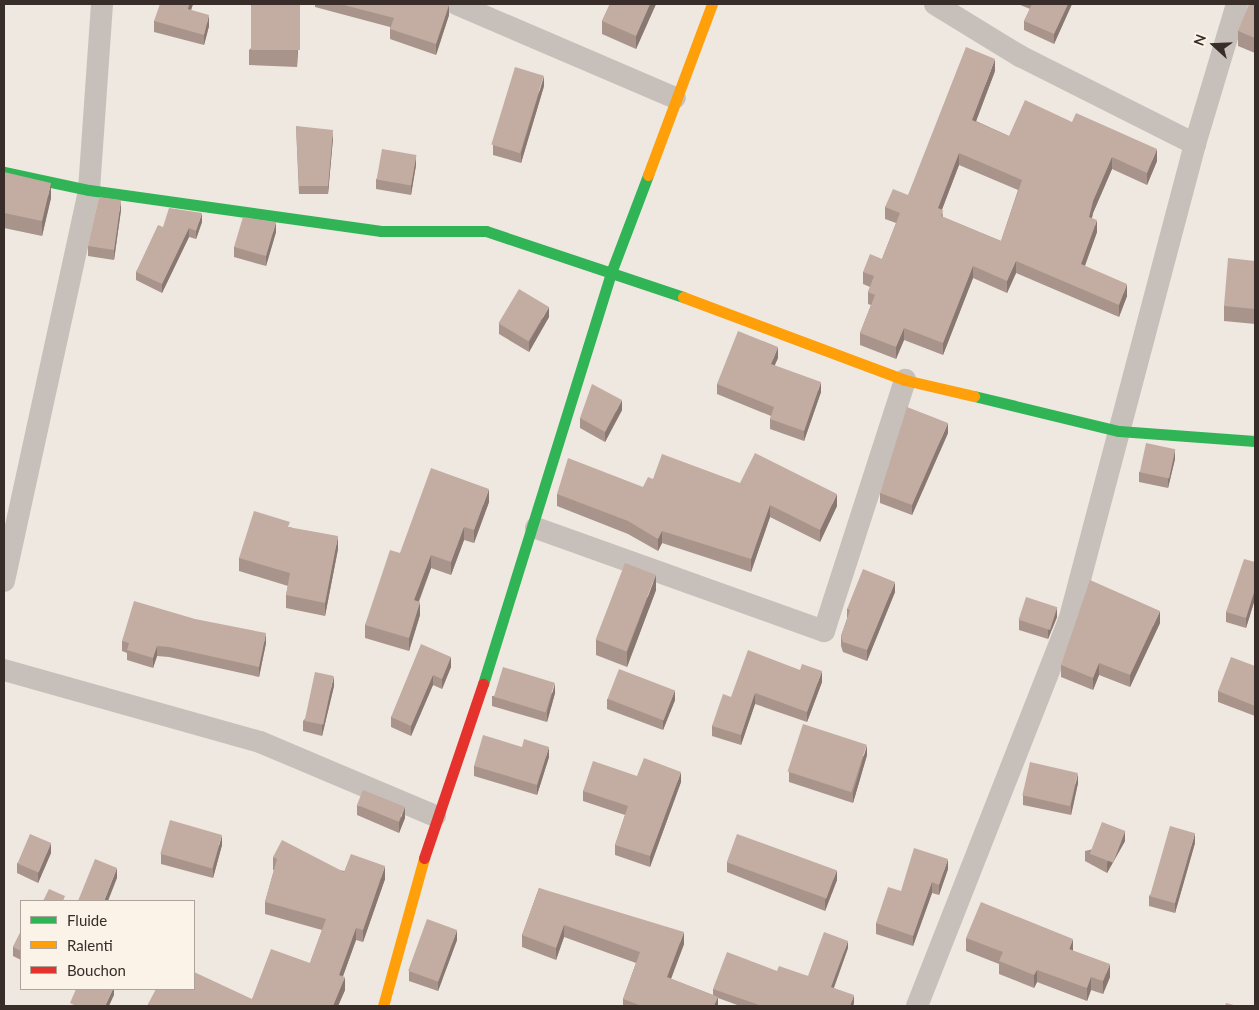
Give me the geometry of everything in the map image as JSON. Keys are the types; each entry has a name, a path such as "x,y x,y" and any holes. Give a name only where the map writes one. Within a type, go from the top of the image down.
{"street":[{"path":"4,581 89,190 102,4"},
{"path":"456,4 675,98"},
{"path":"382,1006 435,816 536,528 612,270 675,98 712,4"},
{"path":"934,4 1020,56 1195,144"},
{"path":"917,1006 1069,621 1195,144 1237,4"},
{"path":"4,172 89,190 381,231 486,231 612,270 905,380 1119,431 1255,441"},
{"path":"536,528 824,631 905,380"},
{"path":"4,670 260,742 435,816"}],"building":[{"path":"160,4 189,4 188,9 209,15 204,35 154,21"},
{"path":"251,4 300,4 300,50 251,50"},
{"path":"340,4 449,5 436,44 390,29 394,18"},
{"path":"610,4 650,4 636,36 602,21"},
{"path":"1032,4 1068,4 1054,34 1024,21"},
{"path":"1249,4 1255,4 1255,38 1238,31"},
{"path":"966,47 995,59 972,120 1009,136 1025,100 1072,122 1076,113 1157,149 1147,173 1112,157 1093,201 1089,217 1097,220 1081,264 1127,284 1119,305 1016,261 1007,281 973,266 943,343 904,328 896,347 860,333 875,295 868,292 874,276 863,272 870,254 882,259 900,213 885,207 893,189 908,195","holes":["959,153 1022,180 1001,241 941,216 943,210 938,208"]},
{"path":"515,67 544,76 520,153 491,144"},
{"path":"296,126 333,130 328,186 299,186"},
{"path":"382,149 416,155 411,186 377,180"},
{"path":"4,172 51,183 42,221 4,213"},
{"path":"99,197 121,200 114,250 88,246"},
{"path":"169,208 202,213 196,231 189,228 162,284 136,272 158,225 163,227"},
{"path":"243,217 276,222 266,256 234,247"},
{"path":"1228,258 1255,261 1255,309 1224,306"},
{"path":"519,289 549,307 528,341 498,323"},
{"path":"738,331 778,347 771,364 821,382 804,431 770,419 774,407 717,384"},
{"path":"592,384 622,400 605,432 580,418"},
{"path":"907,407 948,423 912,505 880,493"},
{"path":"1146,443 1175,449 1169,479 1140,472"},
{"path":"755,453 837,494 820,530 770,505 751,559 662,531 658,539 628,521 557,494 568,458 643,487 648,477 653,479 662,454 740,483"},
{"path":"431,468 489,489 474,530 464,527 451,562 431,555 414,600 420,602 409,638 365,625 390,550 400,553"},
{"path":"254,511 290,522 288,527 338,536 325,603 286,595 290,573 239,558"},
{"path":"1244,559 1255,562 1255,589 1246,618 1226,612"},
{"path":"625,563 656,575 626,651 596,640"},
{"path":"863,569 895,582 867,650 843,642 841,636 850,610 847,609"},
{"path":"1090,580 1160,611 1130,675 1099,663 1093,678 1061,665"},
{"path":"1026,597 1057,607 1050,630 1019,620"},
{"path":"134,601 195,619 266,633 259,667 169,647 157,646 153,658 127,650 129,643 122,641"},
{"path":"421,644 451,657 442,679 433,675 411,726 391,717"},
{"path":"748,650 800,670 802,664 822,671 807,712 755,693 741,735 712,726 723,694 731,697"},
{"path":"1231,657 1255,666 1255,706 1218,691"},
{"path":"503,667 555,683 546,712 494,697"},
{"path":"619,669 675,691 664,720 608,699"},
{"path":"315,672 334,676 323,725 305,721"},
{"path":"803,724 867,745 851,792 788,772"},
{"path":"483,735 522,747 524,739 549,747 537,785 474,766"},
{"path":"644,758 681,772 650,856 615,845 628,806 583,791 593,761 637,776"},
{"path":"1030,762 1078,773 1070,806 1022,795"},
{"path":"363,790 405,807 399,822 357,805"},
{"path":"170,820 222,835 212,869 160,854"},
{"path":"1102,822 1125,831 1113,863 1090,854"},
{"path":"1170,826 1195,833 1175,903 1150,896"},
{"path":"30,834 51,843 39,872 17,863"},
{"path":"737,834 837,870 826,898 727,862"},
{"path":"282,840 344,872 351,854 385,866 363,930 356,928 339,975 345,977 333,1006 147,1006 155,990 195,990 195,972 252,999 271,949 310,963 326,919 265,902 277,859 273,857"},
{"path":"914,848 948,859 939,885 932,882 913,936 876,923 888,887 901,891"},
{"path":"95,859 117,868 104,900 78,900"},
{"path":"539,888 684,932 667,977 718,997 714,1006 642,1006 623,999 640,952 564,925 556,948 522,935"},
{"path":"49,889 65,896 63,900 44,900"},
{"path":"981,902 1073,939 1069,949 1110,964 1103,981 1091,977 1087,988 1037,970 1034,975 999,961 1003,952 966,938"},
{"path":"427,919 457,930 438,982 408,971"},
{"path":"824,932 848,941 831,987 854,995 850,1006 762,1006 713,989 727,952 777,971 779,966 808,976"},
{"path":"20,933 20,950 13,947"},
{"path":"76,990 113,990 105,1006 76,1006 70,1003"},
{"path":"1226,1003 1238,1006 1225,1006"}],"traffic: fast":[{"path":"4,172 89,190 381,231 486,231 683,297"},
{"path":"483,684 612,270 648,175"},
{"path":"974,396 1119,431 1255,441"}],"traffic: slow":[{"path":"648,175 712,4"},
{"path":"683,297 905,380 974,396"},
{"path":"383,1006 424,858"}],"traffic: jam":[{"path":"424,858 483,684"}]}
